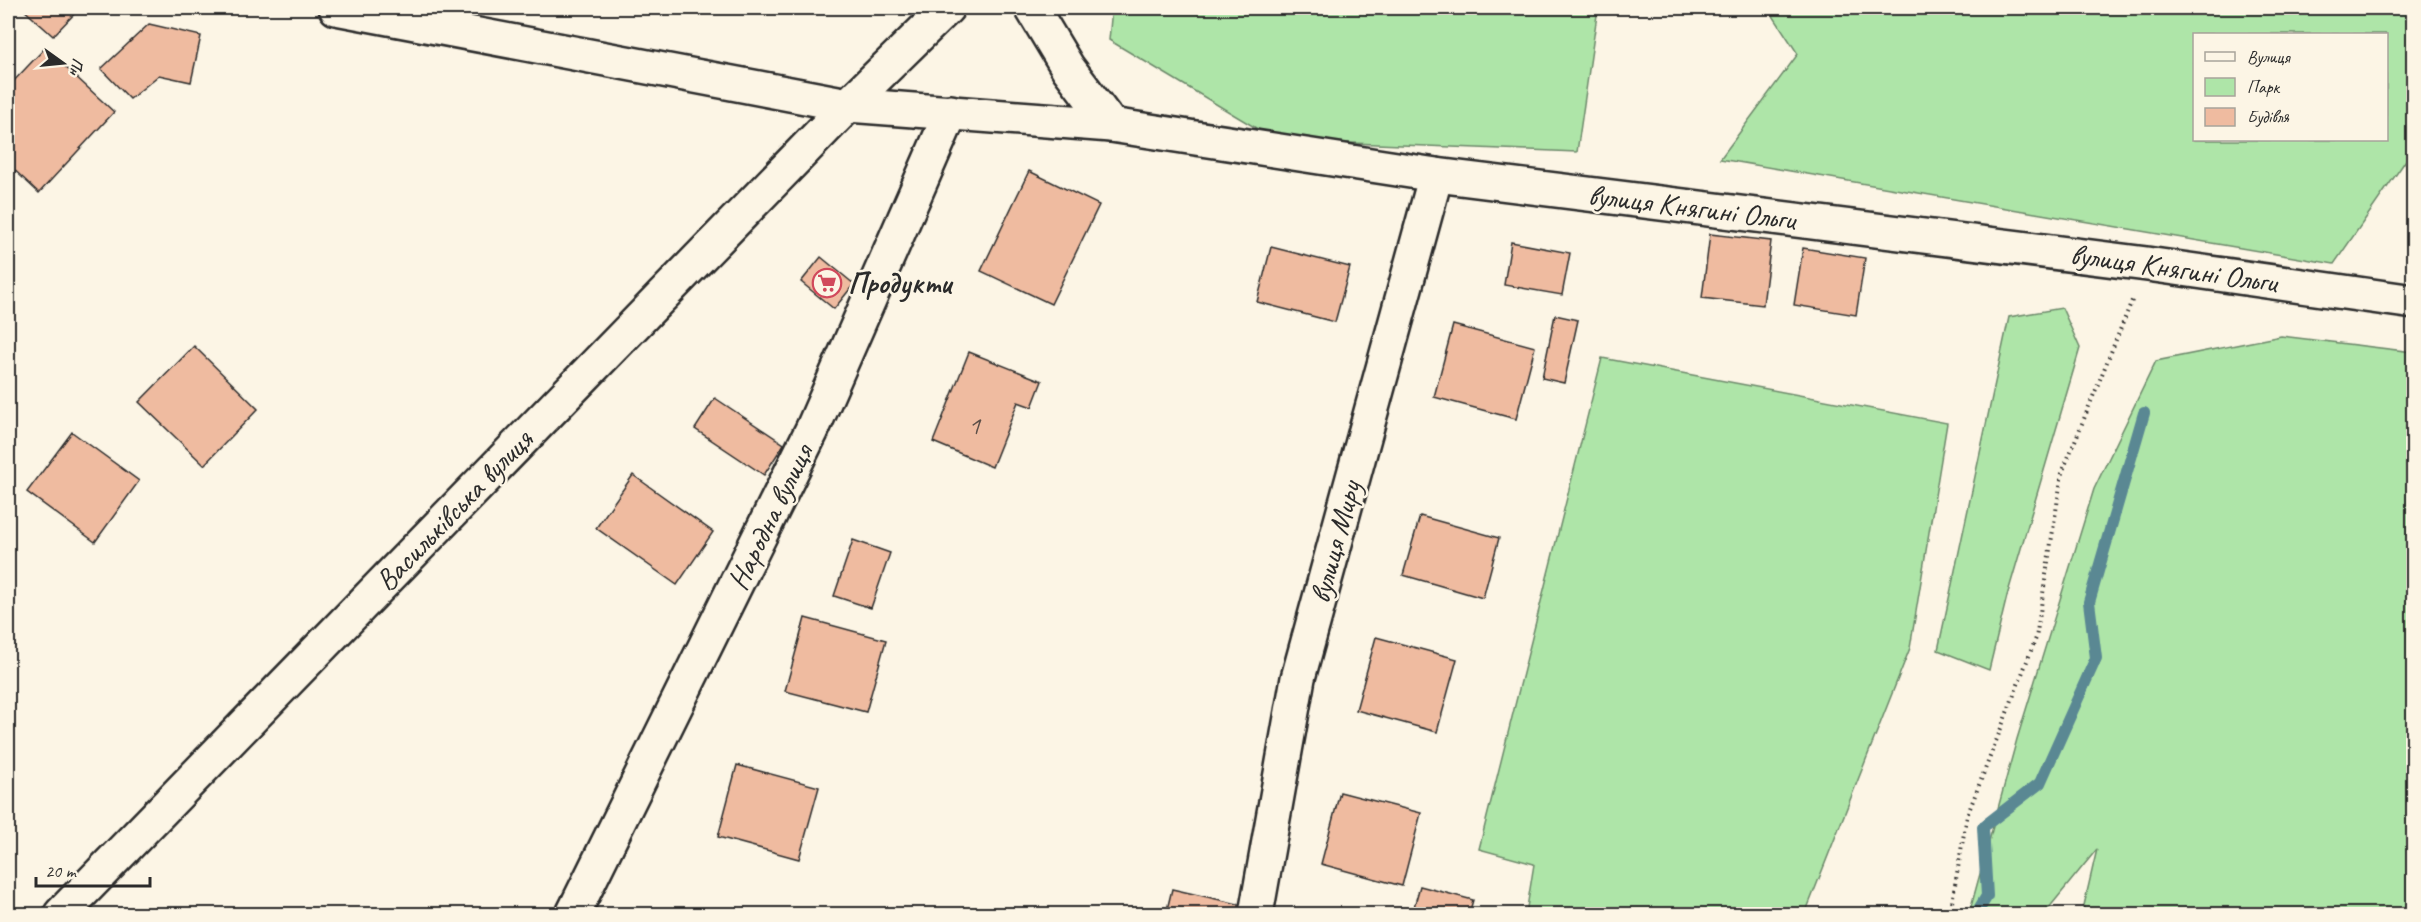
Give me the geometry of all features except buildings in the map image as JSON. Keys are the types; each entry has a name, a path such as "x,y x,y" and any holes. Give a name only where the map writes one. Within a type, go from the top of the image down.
{"street":[{"name":"вулиця Княгині Ольги","path":"336,8 848,105 1111,125 1436,175 2147,264 2414,302"},
{"name":"Васильківська вулиця","path":"60,915 848,105 947,8"},
{"path":"1032,8 1068,68 1111,125"},
{"name":"Народна вулиця","path":"573,915 812,430 951,112"},
{"name":"вулиця Миру","path":"1256,915 1298,678 1436,175"}],"path":[{"path":"1950,915 1967,816 2036,639 2062,473 2147,264"}],"green space":[{"path":"1112,8 1598,8 1577,152 1276,140 1109,40"},
{"path":"1768,8 2413,8 2413,150 2334,264 1720,159 1798,54"},
{"path":"2062,308 2080,348 2007,596 1989,670 1938,650 2009,317"},
{"path":"2281,336 2413,352 2413,914 2082,914 2097,849 2044,914 1969,914 2017,739 2094,489 2156,361"},
{"path":"1602,358 1947,423 1910,648 1805,914 1526,914 1534,864 1479,849"}],"waterway":[{"path":"1976,914 1987,896 1983,827 2040,783 2096,658 2089,602 2144,413"}],"place":[{"name":"Продукти","path":"827,283"}]}
